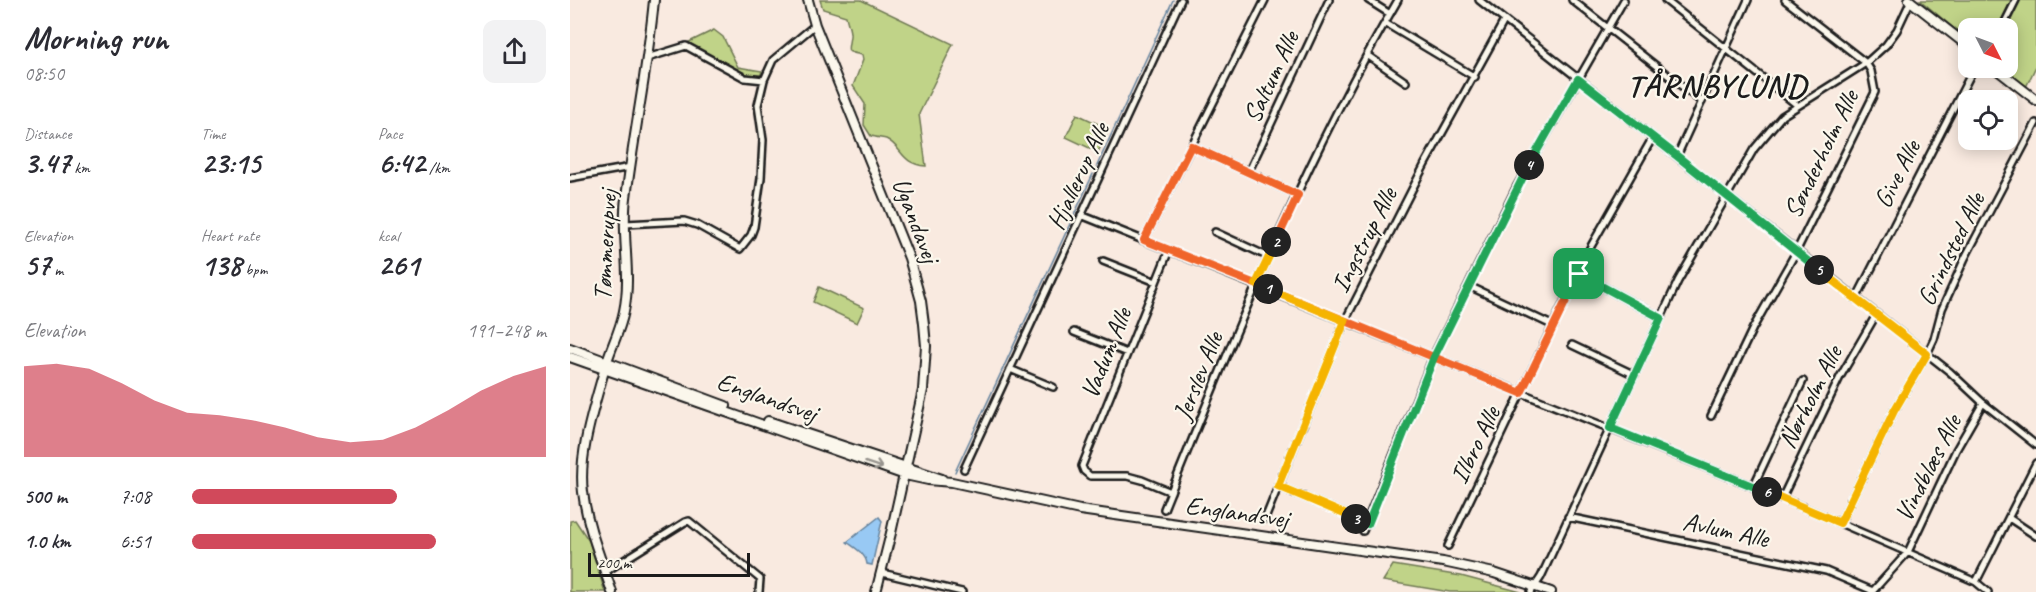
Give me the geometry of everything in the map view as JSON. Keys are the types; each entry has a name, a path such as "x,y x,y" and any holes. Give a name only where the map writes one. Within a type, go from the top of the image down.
{"main road":[{"name":"Tømmerupvej","path":"612,592 588,520 583,480 587,441 606,365 624,312 626,200 654,0"},
{"name":"Ugandavej","path":"808,0 815,25 909,258 921,301 925,335 923,390 876,592"},
{"path":"1910,0 1958,38"},
{"path":"2008,78 2036,100"},
{"name":"Englandsvej","path":"570,348 606,365 905,475 952,482"},
{"name":"Englandsvej","path":"570,357 606,365 952,482 1091,512 1443,562 1494,573 1533,589 1551,592"}],"street":[{"name":"Hjallerup Alle","path":"964,469 1181,0"},
{"path":"1144,240 1265,0"},
{"name":"Saltum Alle","path":"1249,171 1329,0"},
{"path":"1368,0 1390,14"},
{"name":"Jerslev Alle","path":"1164,509 1256,284 1349,87 1398,0"},
{"path":"1479,0 1486,2 1504,21 1950,372 1983,403 2036,445"},
{"path":"1572,0 1702,102"},
{"path":"1363,531 1368,524 1434,357 1517,186 1624,0"},
{"path":"1665,0 1797,105"},
{"path":"1677,156 1748,0"},
{"name":"Sønderholm Alle","path":"1711,416 1753,328 1796,252 1875,92 1871,71 1866,63 1785,0"},
{"path":"1533,589 1678,281 1754,149 1782,116 1866,63 1886,45 1897,30 1910,0"},
{"path":"2007,18 2016,0"},
{"name":"Ingstrup Alle","path":"1265,519 1345,321 1425,164 1504,21"},
{"path":"1385,23 1475,76"},
{"path":"625,224 684,221 697,225 741,249 754,227 760,184 763,140 758,105 764,80 773,60 815,25"},
{"path":"647,58 686,46 745,78 764,80"},
{"path":"1367,55 1406,82"},
{"name":"Give Alle","path":"1856,299 1969,78"},
{"name":"Grindsted Alle","path":"1840,523 1894,411 1927,354 1947,296 2036,123"},
{"name":"Ilbro Alle","path":"1448,546 1590,248 1653,137"},
{"path":"1191,146 1298,195"},
{"path":"570,178 631,167"},
{"path":"1082,215 1782,498 1976,582 1988,592"},
{"path":"1215,232 1269,257"},
{"name":"Vadum Alle","path":"1169,250 1083,462 1084,471 1090,476 1127,476 1171,492"},
{"path":"1103,261 1156,282"},
{"path":"1579,274 1661,318"},
{"path":"1469,286 1554,326"},
{"name":"Nørholm Alle","path":"1782,498 1840,377 1876,315"},
{"path":"1074,332 1127,353"},
{"path":"1572,345 1635,375"},
{"path":"1010,369 1053,387"},
{"path":"1753,487 1803,381"},
{"name":"Vindblæs Alle","path":"1872,592 1908,552 1956,450 1983,403"},
{"path":"1976,582 2036,464"},
{"path":"1278,486 1368,524"},
{"name":"Avlum Alle","path":"1568,517 1826,571 1872,592"},
{"path":"2009,518 2036,536"},
{"path":"605,573 689,521 760,579 759,592"},
{"path":"882,573 962,592"}],"green space":[{"path":"820,0 861,0 953,44 919,114 926,166 911,162 886,139 871,136 864,125 865,104 853,86 863,60 862,55 848,50 850,34 846,16 823,9"},
{"path":"1920,0 2036,0 2036,66 2026,87 2015,78 2018,78 2018,18 1958,18 1958,32"},
{"path":"714,30 723,37 738,67 762,71 760,77 714,60 689,44 683,45"},
{"path":"1077,114 1109,129 1098,152 1066,137"},
{"path":"819,287 864,308 857,323 813,302"},
{"path":"575,520 589,541 605,592 570,592 570,521"},
{"path":"1393,565 1461,576 1521,592 1450,592 1383,581"}],"water":[{"path":"879,517 882,521 872,565 867,564 862,554 847,542"}],"waterway":[{"path":"1095,170 1173,0"},
{"path":"955,472 1093,174"}],"district":[{"name":"TÅRNBYLUND","path":"1717,85"}],"route":[{"path":"1579,274 1521,393 1434,357 1345,321 1144,240 1191,146 1298,195 1256,284 1345,321 1278,486 1368,524 1434,357 1517,186 1578,79 1927,354 1894,411 1840,523 1610,428 1661,318 1579,274"}]}
